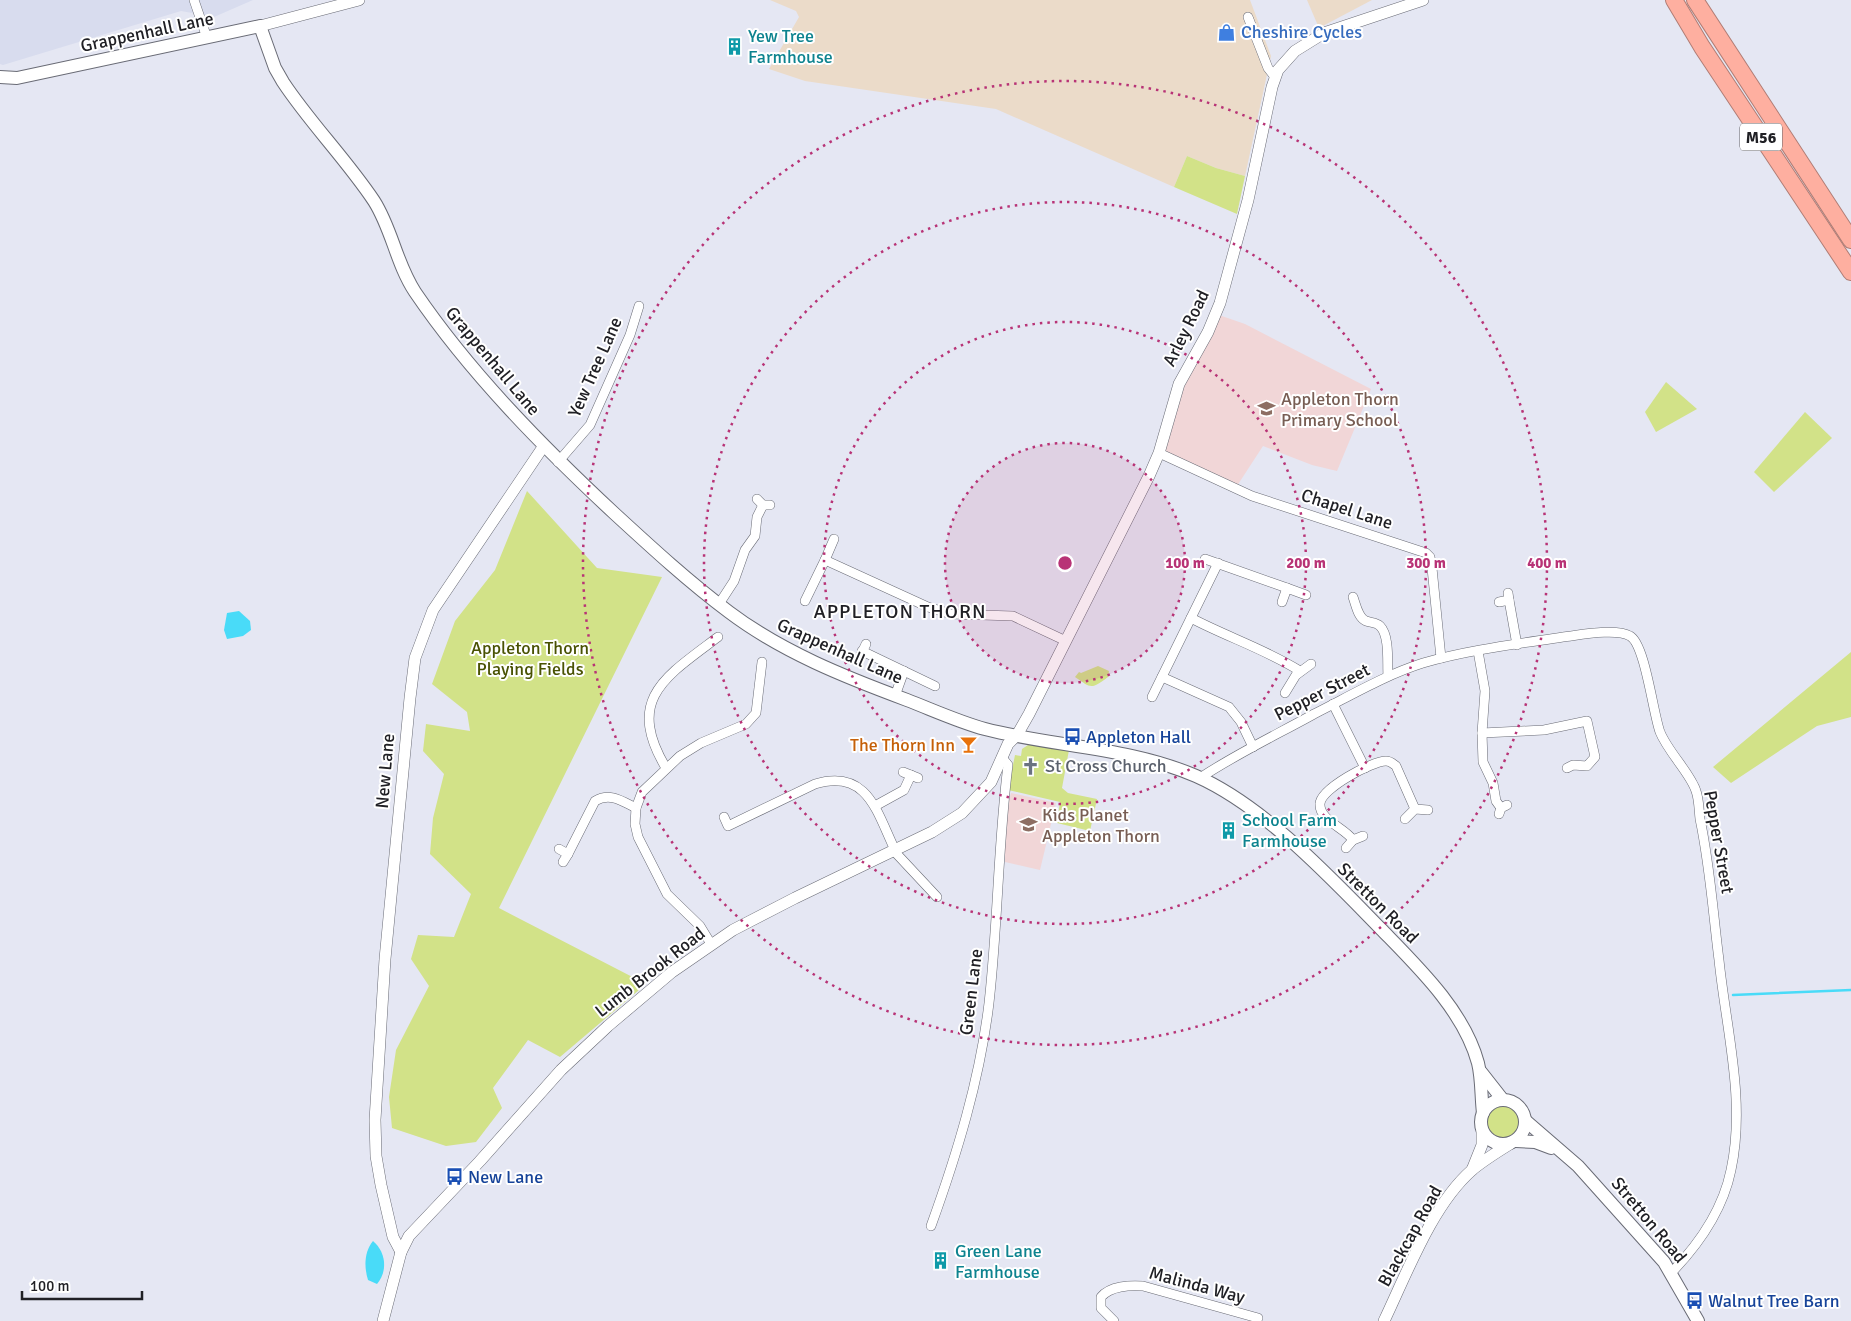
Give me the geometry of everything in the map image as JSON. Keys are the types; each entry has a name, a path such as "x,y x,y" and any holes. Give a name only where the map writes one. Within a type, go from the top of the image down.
{"highway":[{"name":"M56","path":"1674,0 1702,47 1851,272"},
{"name":"M56","path":"1695,0 1851,240"}],"main road":[{"name":"Grappenhall Lane","path":"0,77 17,78 260,26 283,82 374,202 386,226 400,267 416,293 499,397 558,462 661,555 719,604 756,631 794,652 895,696 983,728 1017,735"},
{"name":"Grappenhall Lane","path":"0,87 17,78"},
{"name":"Stretton Road","path":"1017,735 1095,747 1154,762 1200,778 1220,788 1268,822 1328,877 1400,949 1456,1016 1468,1035 1480,1069 1483,1113"},
{"name":"Stretton Road","path":"1480,1069 1503,1100"},
{"path":"1503,1100 1516,1104 1522,1109 1526,1121 1521,1136 1513,1142 1496,1144 1482,1130 1483,1113 1491,1103 1503,1100"},
{"name":"Stretton Road","path":"1526,1121 1591,1180 1672,1272 1698,1321"},
{"name":"Stretton Road","path":"1513,1142 1535,1142 1561,1151"}],"street":[{"path":"194,0 207,38"},
{"path":"260,26 359,0"},
{"name":"Arley Road","path":"1017,735 1066,642 1159,453 1179,384 1211,326 1223,295 1248,200 1274,77 1282,64 1295,51 1324,33 1423,0"},
{"path":"1248,17 1268,68 1274,77"},
{"name":"Yew Tree Lane","path":"558,462 590,425 630,336 639,306"},
{"name":"New Lane","path":"401,1252 393,1237 381,1185 376,1156 375,1120 385,960 414,665 420,641 433,610 543,447"},
{"name":"Chapel Lane","path":"1159,453 1252,496 1426,553 1430,557 1432,568 1440,658"},
{"path":"719,604 734,581 745,550 755,536 757,517 763,503"},
{"path":"805,601 834,539"},
{"path":"1205,559 1306,595"},
{"path":"825,560 928,607 951,614 1013,616 1066,642"},
{"path":"1152,697 1218,563"},
{"path":"1282,602 1287,588"},
{"path":"1353,598 1361,617 1382,628 1385,635 1388,676"},
{"path":"1505,598 1517,645"},
{"path":"1191,618 1221,634 1265,650 1300,671"},
{"name":"Pepper Street","path":"1200,778 1232,756 1253,747 1388,676 1440,658 1579,635 1628,634 1636,640 1641,650 1660,733 1696,789 1710,870 1718,959 1730,1032 1734,1077 1735,1134 1731,1173 1715,1214 1692,1250 1672,1272"},
{"path":"666,768 657,753 650,733 648,717 651,700 658,688 719,636"},
{"path":"1478,651 1485,691 1482,733 1483,762 1493,783 1496,802 1503,809"},
{"path":"862,652 936,686"},
{"path":"711,944 700,926 667,894 638,837 635,824 636,808 642,792 666,768 701,743 746,724 752,719 756,712 762,662"},
{"path":"1285,693 1300,671 1311,664"},
{"path":"895,696 904,671"},
{"path":"1162,677 1229,707 1241,722 1253,747"},
{"path":"1333,704 1365,768"},
{"path":"1482,733 1544,730 1587,721 1596,761 1587,766 1573,765 1567,768"},
{"name":"Lumb Brook Road","path":"383,1321 401,1252 416,1228 480,1161 561,1070 648,992 711,944 733,930 794,898 932,832 962,812 991,782 1003,759 1008,744 1017,735"},
{"name":"Green Lane","path":"932,1226 957,1151 971,1096 989,1004 1008,765 1003,759"},
{"path":"1353,840 1349,833 1325,816 1320,804 1322,796 1328,789 1365,768 1385,761 1391,762 1396,766 1415,809"},
{"path":"875,806 904,790 911,775"},
{"path":"724,817 728,826 828,780 842,780 855,785 866,793 875,806 895,851 937,897"},
{"path":"559,849 565,858 595,801 602,796 610,796 636,808"},
{"path":"1415,809 1428,810"},
{"path":"1406,819 1415,809"},
{"path":"1346,848 1353,840 1363,836"},
{"name":"Blackcap Road","path":"1471,1171 1480,1151 1482,1130"},
{"name":"Blackcap Road","path":"1384,1321 1423,1241 1446,1200 1471,1171 1513,1142"},
{"name":"Malinda Way","path":"1114,1321 1102,1308 1101,1297 1112,1290 1133,1285 1144,1286 1257,1319"}],"shaded area":[{"path":"0,0 253,0 214,17 181,11 3,65 0,64"},
{"path":"770,0 1250,0 1271,56 1245,176 1216,168 1187,156 1174,187 996,109 805,81 769,69 799,17 796,11"},
{"path":"1307,0 1372,0 1319,28"},
{"name":"Appleton Thorn Primary School","path":"1216,314 1245,324 1371,389 1337,471 1312,465 1263,446 1235,489 1159,453 1168,420"},
{"name":"Kids Planet Appleton Thorn","path":"1011,793 1056,803 1040,870 1005,862 1005,815"}],"green space":[{"path":"1187,156 1216,168 1245,176 1237,214 1174,187"},
{"path":"1666,382 1697,409 1656,432 1645,412"},
{"path":"1805,412 1832,438 1774,492 1754,472"},
{"name":"Appleton Thorn Playing Fields","path":"527,491 597,568 662,577 499,908 646,984 560,1057 528,1040 493,1088 502,1108 476,1142 446,1146 392,1128 389,1097 396,1050 429,986 411,959 418,935 454,937 471,894 430,854 433,818 444,774 423,751 426,724 470,731 467,712 432,684 455,621 495,570"},
{"path":"1851,652 1851,717 1817,726 1731,783 1713,767"},
{"path":"1098,666 1109,671 1108,677 1094,686 1088,685 1075,677 1079,672 1081,673"},
{"path":"1031,743 1069,750 1062,788 1068,793 1097,799 1090,831 1057,823 1060,802 1008,790 1015,755 1021,756 1022,749"},
{"path":"1504,1105 1511,1106 1517,1110 1521,1116 1521,1130 1517,1136 1511,1140 1504,1141 1497,1140 1491,1136 1487,1130 1486,1123 1487,1116 1491,1110 1497,1106"}],"water":[{"path":"239,611 250,621 251,630 243,636 227,639 224,630 227,613"},
{"path":"373,1241 381,1251 384,1262 383,1273 377,1284 368,1280 366,1270 366,1255"}],"waterway":[{"path":"1733,995 1851,990"}],"place":[{"name":"Cheshire Cycles","path":"1227,32"},
{"name":"Yew Tree Farmhouse","path":"734,46"},
{"name":"Appleton Thorn Primary School","path":"1267,409"},
{"name":"Appleton Hall","path":"1072,737"},
{"name":"The Thorn Inn","path":"969,745"},
{"name":"St Cross Church","path":"1031,766"},
{"name":"Kids Planet Appleton Thorn","path":"1028,825"},
{"name":"School Farm Farmhouse","path":"1228,830"},
{"name":"New Lane","path":"454,1177"},
{"name":"Green Lane Farmhouse","path":"941,1261"},
{"name":"Walnut Tree Barn","path":"1694,1301"}],"district":[{"name":"APPLETON THORN","path":"900,611"}]}
